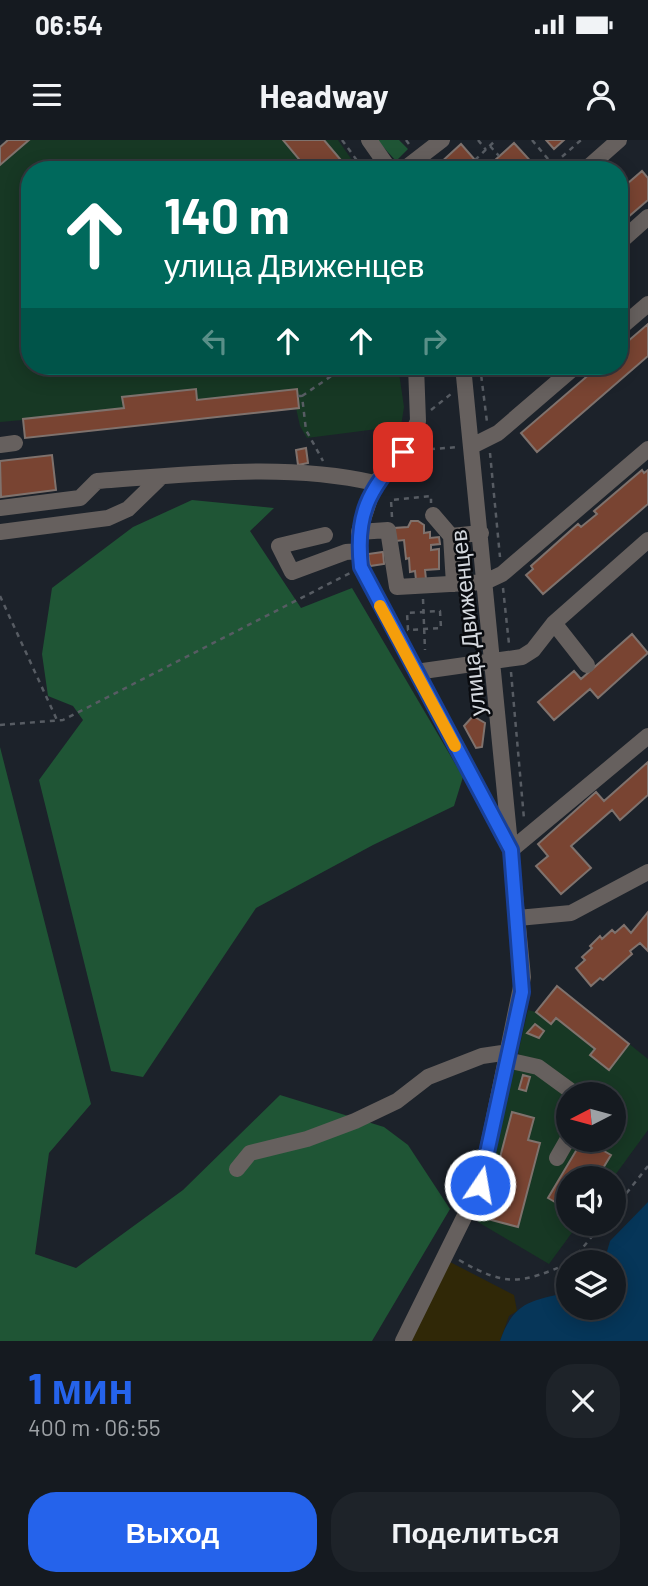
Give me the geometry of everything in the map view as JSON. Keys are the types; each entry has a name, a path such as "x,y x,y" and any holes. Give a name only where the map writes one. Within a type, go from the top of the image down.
{"street":[{"path":"369,140 384,161"},
{"path":"415,161 442,140"},
{"path":"595,161 619,140"},
{"path":"628,235 648,217"},
{"path":"628,321 648,304"},
{"path":"416,375 418,421 403,452 375,483 359,531 360,559 416,673 511,850 648,736"},
{"name":"улица Движенцев","path":"403,1341 480,1185 523,977 465,375"},
{"path":"472,446 489,438 565,375"},
{"path":"359,531 388,530 397,587 485,582 502,575 648,449"},
{"path":"0,508 80,498 97,481 226,472 330,473 375,483"},
{"path":"0,532 108,518 128,509 161,477"},
{"path":"433,515 451,536 454,584"},
{"path":"451,536 481,533"},
{"path":"325,535 279,546 292,572 346,552 360,559"},
{"path":"416,673 522,657 534,649 554,623 648,540"},
{"path":"554,623 587,665"},
{"path":"518,918 572,913 648,872"},
{"path":"237,1169 250,1153 307,1139 343,1126 397,1101 428,1077 482,1056 508,1056 538,1067 559,1082"},
{"path":"557,1158 560,1152"}],"path":[{"path":"342,140 357,161"},
{"path":"478,140 486,150"},
{"path":"475,160 496,140"},
{"path":"531,140 551,161"},
{"path":"557,161 581,140"},
{"path":"490,146 499,156"},
{"path":"330,473 306,430 300,396 332,375"},
{"path":"418,421 460,375"},
{"path":"482,375 526,838"},
{"path":"403,452 472,446"},
{"path":"388,530 393,523 391,500 431,496 433,515"},
{"path":"0,725 57,721 360,559"},
{"path":"422,585 425,650"},
{"path":"0,596 57,721"},
{"path":"440,611 440,628 424,629 408,630 407,613 440,611"},
{"path":"626,1194 648,1166"},
{"path":"580,1250 592,1236"},
{"path":"456,1258 487,1276 522,1281 556,1268"}],"green space":[{"path":"29,140 338,140 353,161 21,161 21,375 399,375 404,407 401,426 307,438 300,426 296,408 25,438 23,420 0,422 0,165"},
{"path":"377,140 399,140 408,149 396,161"},
{"path":"192,500 274,508 250,531 301,608 352,588 463,777 454,806 373,845 256,908 143,1077 111,1071 39,780 83,720 73,706 48,696 42,654 52,588 133,527"},
{"path":"0,747 91,1104 49,1153 35,1254 76,1268 183,1190 280,1095 384,1127 408,1145 450,1209 372,1341 0,1341"},
{"path":"557,986 648,1059 648,1130 622,1166 556,1166 556,1236 569,1236 559,1250 556,1250 549,1264 478,1222 514,1069 526,1059 518,1053 528,1010 536,1012"}],"sand":[{"path":"450,1262 514,1295 517,1311 509,1316 500,1341 410,1341"}],"water":[{"path":"648,1202 648,1341 500,1341 505,1328 518,1310 534,1301 556,1295 556,1320 626,1320 626,1250 607,1250 615,1236 626,1236 626,1225"}],"building":[{"path":"8,140 29,140 0,165 0,147"},
{"path":"283,140 324,140 340,159 338,161 300,161"},
{"path":"546,140 564,140 554,149"},
{"path":"514,143 530,161 494,161"},
{"path":"461,144 476,161 442,161"},
{"path":"642,171 648,178 648,200 628,217 628,183"},
{"path":"648,324 648,356 628,373 628,341"},
{"path":"589,375 626,375 537,452 521,433"},
{"path":"196,389 197,400 297,389 299,408 25,438 23,419 124,408 122,397"},
{"path":"306,448 308,463 298,465 296,450"},
{"path":"52,455 56,490 1,497 0,461"},
{"path":"642,470 644,473 648,470 648,504 543,594 526,575 533,569 531,566 578,524 581,527 597,514 594,511"},
{"path":"411,521 424,525 424,533 430,532 430,538 439,537 440,544 431,545 431,550 439,549 439,569 425,570 426,579 416,580 415,571 410,572 409,558 406,559 404,540 396,541 394,528 408,527"},
{"path":"383,552 384,564 370,566 368,554"},
{"path":"632,634 648,653 598,698 590,689 554,720 538,702 574,671 581,679"},
{"path":"473,716 485,723 482,747 476,748 464,726"},
{"path":"648,762 648,795 620,820 612,810 571,846 591,868 561,894 536,866 548,856 538,844 596,792 604,801"},
{"path":"648,912 648,951 640,943 630,951 632,954 603,980 600,978 591,986 576,968 585,960 582,957 592,948 590,946 600,936 602,939 612,930 615,933 624,925 631,933"},
{"path":"557,986 629,1044 609,1070 590,1055 595,1049 556,1018 551,1024 536,1012"},
{"path":"535,1024 544,1031 539,1038 527,1033"},
{"path":"523,1075 530,1077 526,1091 519,1089"},
{"path":"512,1112 534,1118 528,1140 540,1143 518,1227 484,1218"},
{"path":"575,1152 606,1152 611,1155 604,1166 567,1166"},
{"path":"556,1185 556,1203 548,1198"}],"slow traffic":[{"path":"380,606 455,746"}],"route":[{"path":"403,452 375,483 359,531 361,567 511,850 523,977 522,992 480,1185"}]}
